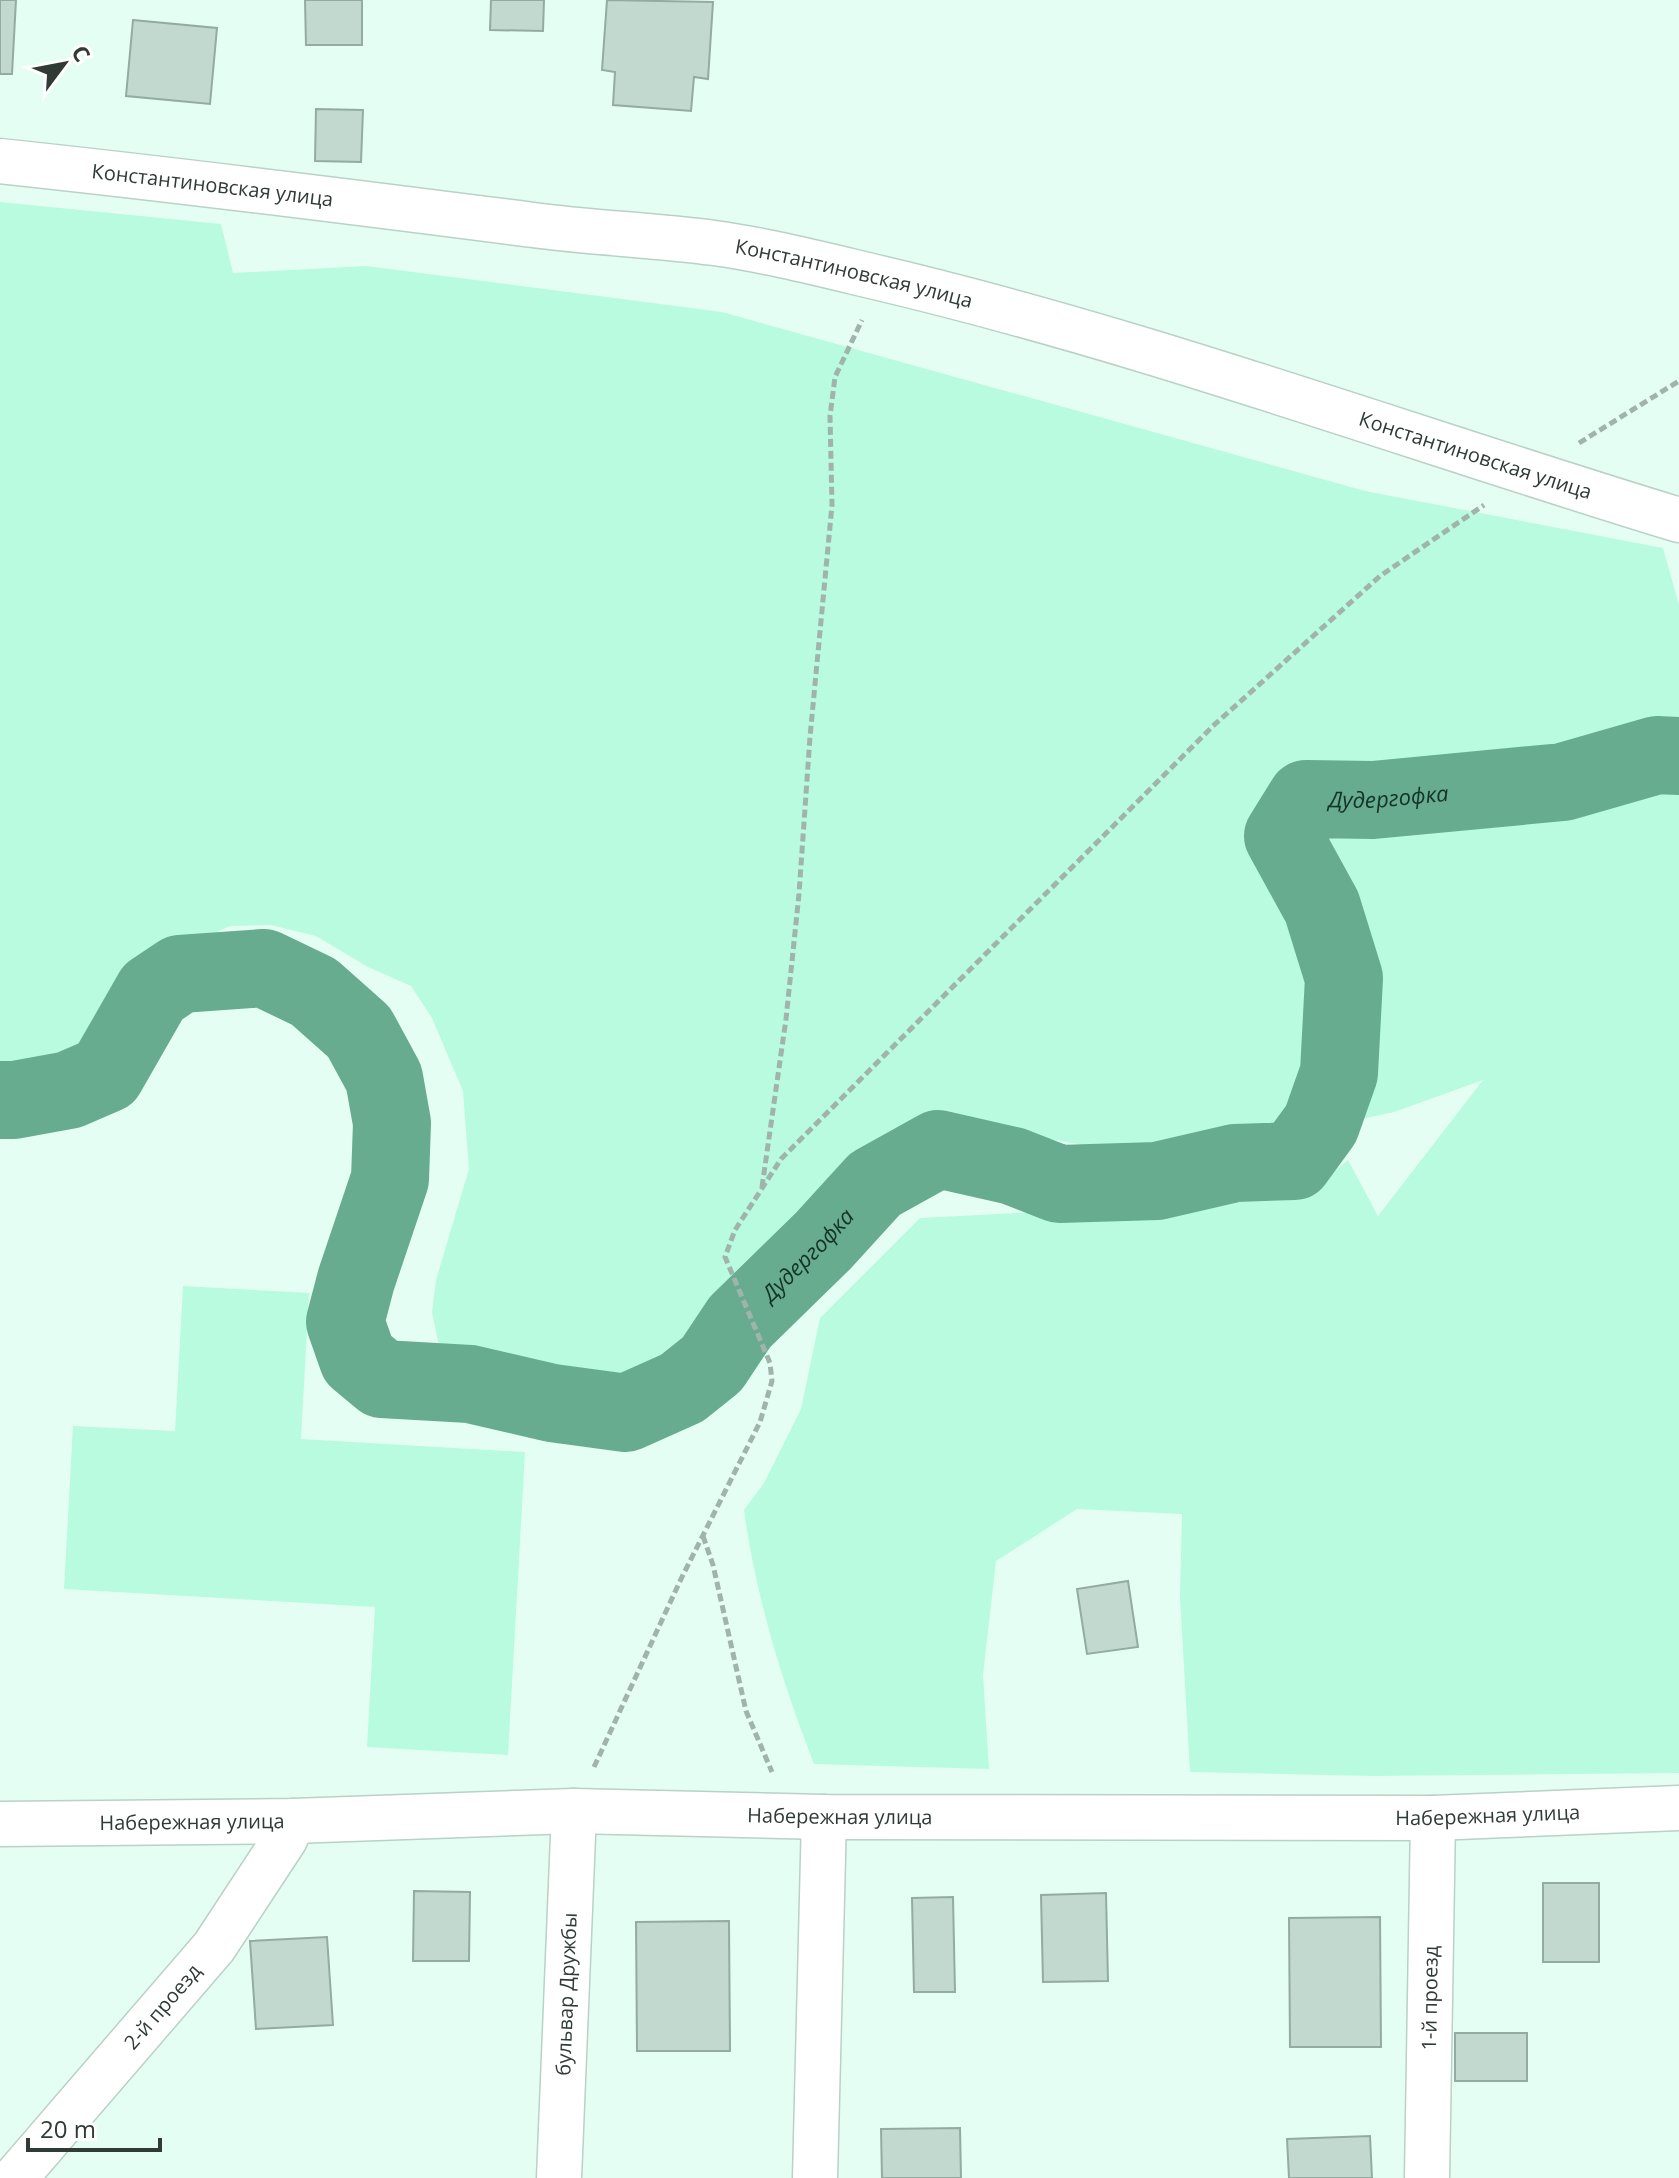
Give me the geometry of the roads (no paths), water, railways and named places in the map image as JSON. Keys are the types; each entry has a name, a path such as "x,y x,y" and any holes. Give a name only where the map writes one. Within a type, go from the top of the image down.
{"street":[{"name":"Константиновская улица","path":"0,161 183,180 561,229 717,243 867,275 999,308 1255,384 1679,520"},
{"name":"Набережная улица","path":"0,1824 293,1821 574,1811 808,1817 1433,1818 1679,1808"},
{"name":"бульвар Дружбы","path":"559,2178 574,1811"},
{"path":"808,1817 815,2178"},
{"name":"1-й проезд","path":"1427,2178 1433,1818"},
{"name":"2-й проезд","path":"15,2178 214,1947 285,1839 293,1821"}],"waterway":[{"name":"Дудергофка","path":"0,1100 69,1090 106,1074 153,992 180,974 264,968 314,992 359,1032 384,1078 392,1123 390,1179 345,1322 358,1359 382,1379 470,1384 552,1403 626,1413 682,1388 712,1364 740,1322 823,1241 875,1184 938,1149 1013,1166 1059,1184 1157,1181 1235,1163 1294,1161 1321,1124 1339,1073 1344,978 1322,907 1283,836 1306,799 1373,800 1563,782 1657,755 1679,756"}]}
